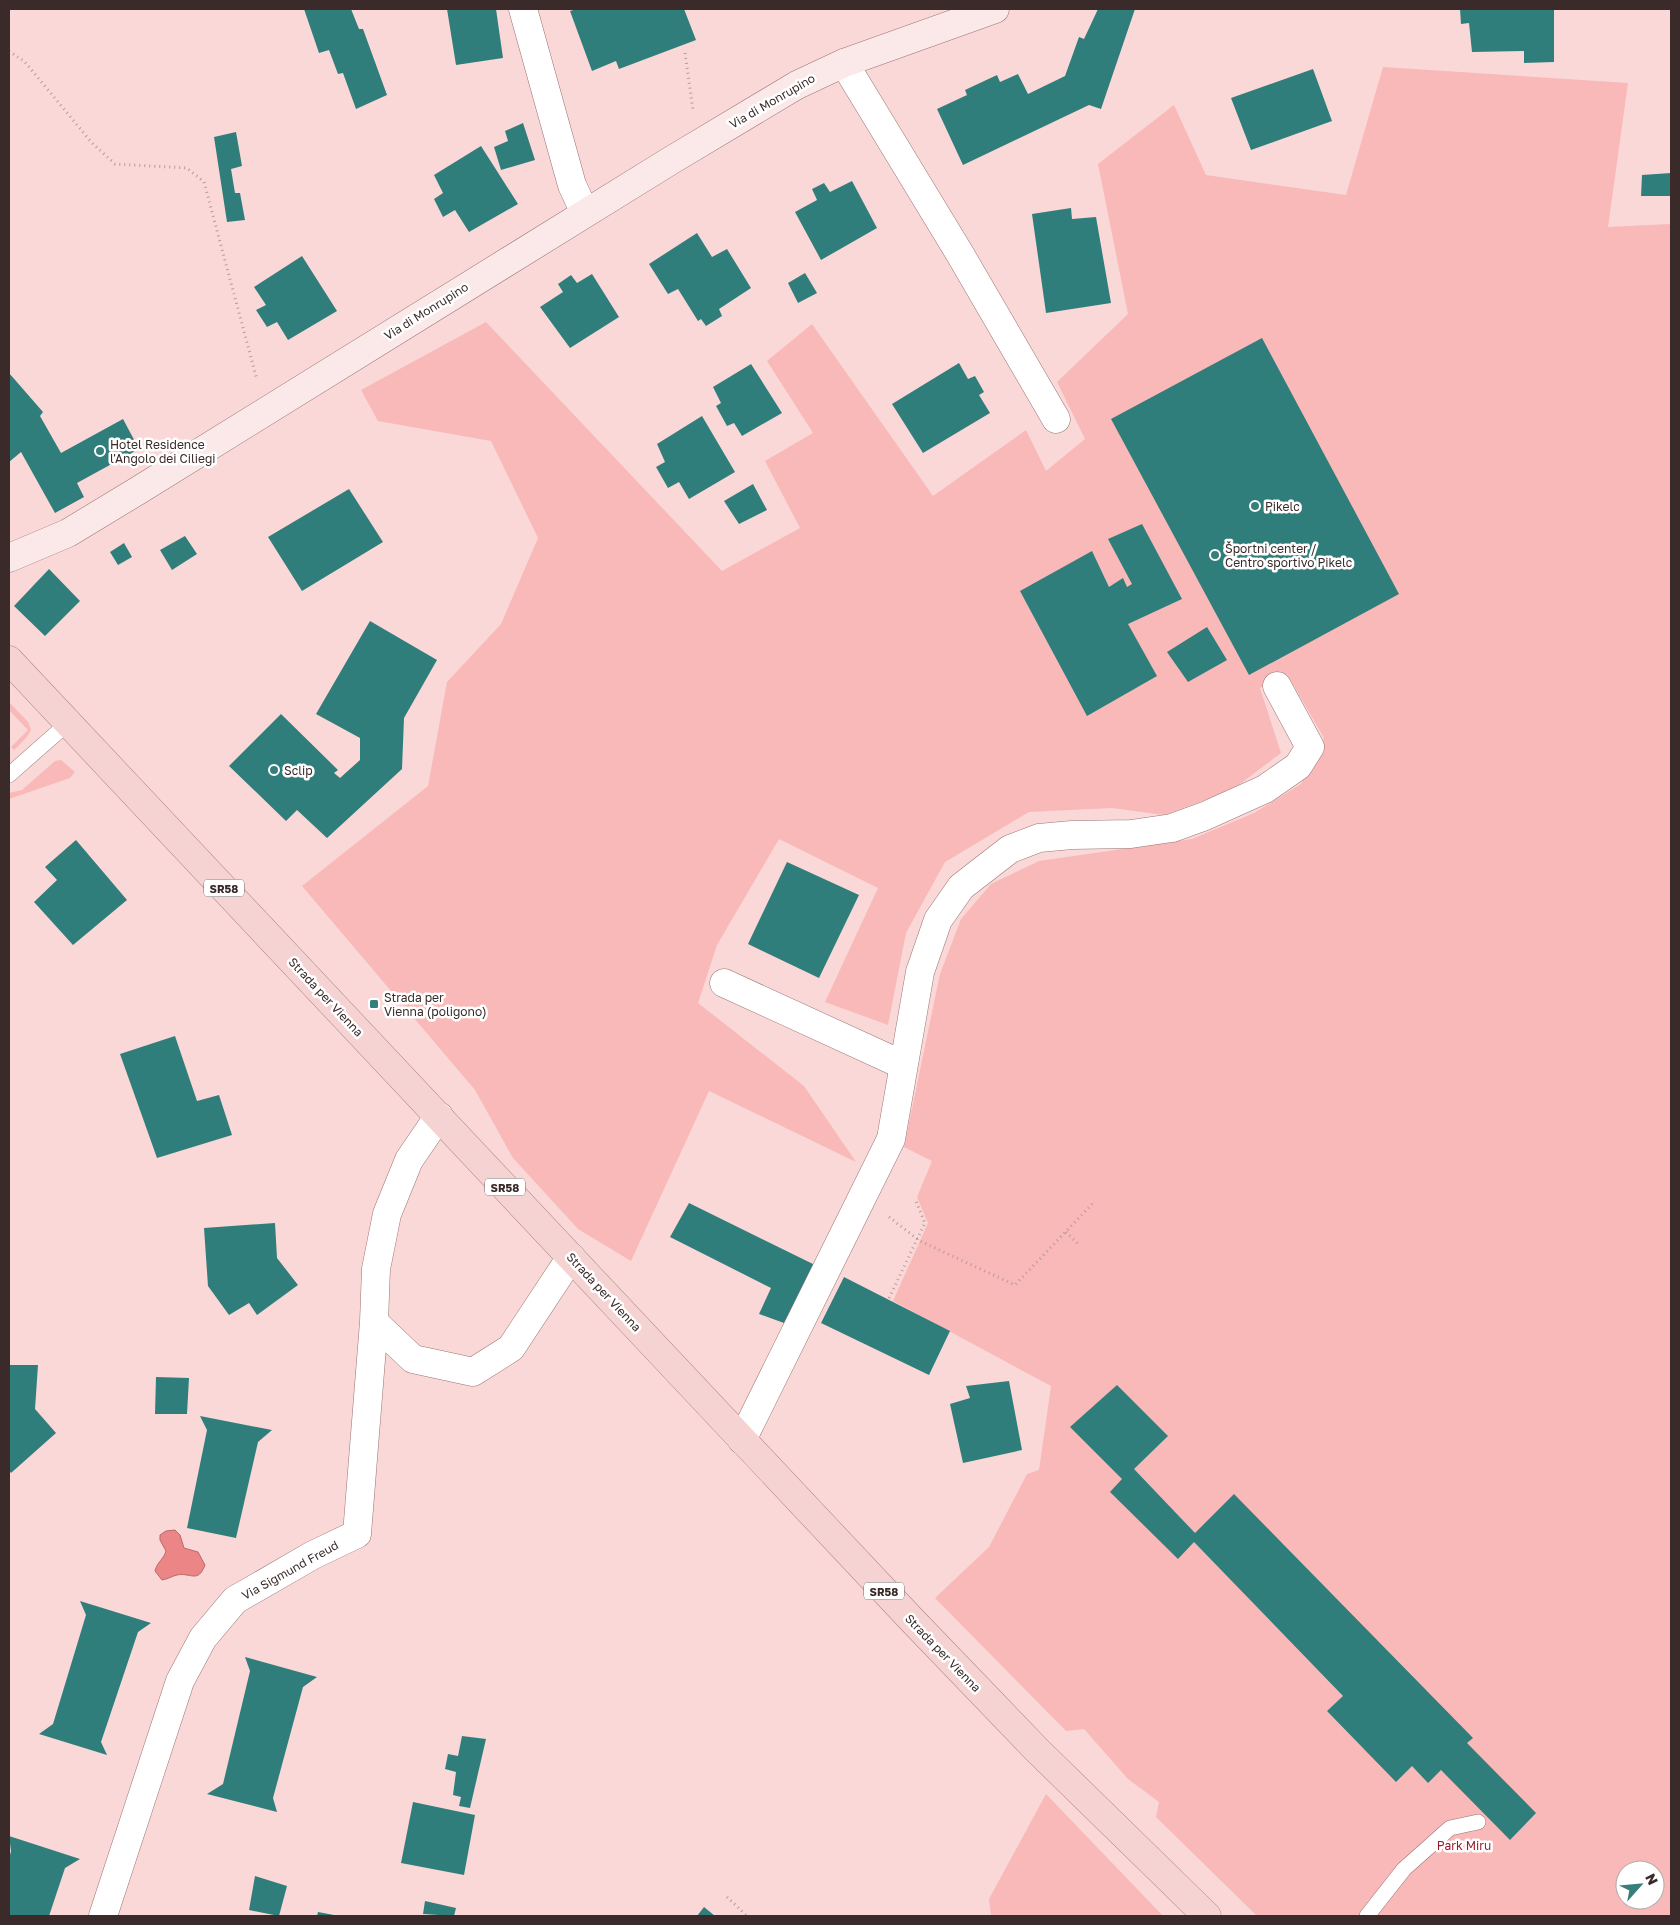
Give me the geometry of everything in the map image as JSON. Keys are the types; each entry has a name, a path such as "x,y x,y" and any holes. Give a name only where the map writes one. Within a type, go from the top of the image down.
{"main road":[{"name":"Via di Monrupino","path":"9,558 68,532 585,213 797,85 844,64 995,9"},
{"name":"Strada per Vienna","path":"9,660 742,1440 1036,1749 1207,1916"}],"street":[{"path":"523,9 569,176 585,213"},
{"path":"844,64 960,254 1056,419"},
{"path":"742,1440 891,1139 920,972 938,920 961,887 1010,849 1039,838 1072,835 1132,834 1172,828 1205,816 1265,789 1298,766 1310,747 1277,686"},
{"path":"724,984 903,1065"},
{"name":"Via Sigmund Freud","path":"103,1916 180,1681 203,1638 235,1600 313,1555 357,1534 374,1322 376,1269 387,1214 409,1160 439,1116"},
{"path":"374,1322 412,1359 473,1372 511,1348 571,1257"}],"lane":[{"path":"9,775 68,723"},
{"path":"1367,1916 1404,1869 1450,1828 1478,1822"}],"path":[{"path":"9,51 25,62 92,143 115,164 187,168 204,182 265,412"},
{"path":"685,53 691,103 704,141"},
{"path":"889,1298 925,1223 916,1200"},
{"path":"917,1238 1015,1285 1094,1202"},
{"path":"1066,1232 1080,1246"},
{"path":"727,1898 747,1916"}],"green space":[{"name":"Park Miru","path":"1383,67 1628,83 1608,227 1671,224 1671,1916 1257,1916 1156,1817 1159,1802 1128,1779 1084,1729 1066,1731 935,1598 989,1547 1027,1474 1039,1470 1051,1386 893,1301 928,1223 917,1197 932,1161 904,1147 940,974 961,919 991,884 1039,861 1192,839 1254,813 1301,784 1324,738 1287,674 1260,688 1281,753 1232,790 1164,815 1112,808 1029,812 945,862 906,933 888,1025 825,1002 878,888 779,839 717,945 698,1003 804,1086 856,1162 709,1091 631,1261 578,1229 513,1158 475,1090 302,886 428,786 447,682 501,624 538,538 491,441 378,421 361,390 486,322 722,571 800,528 765,461 813,433 767,361 812,324 933,496 1026,430 1046,471 1085,439 1057,382 1128,314 1098,164 1174,105 1206,175 1346,195"},
{"path":"9,702 28,722 31,730 14,750 11,747 28,730 9,710"},
{"path":"61,760 75,772 70,778 9,799 9,793 22,790 55,761"},
{"path":"1046,1794 1163,1916 991,1916 989,1899"}],"shaded area":[{"path":"175,1530 180,1535 184,1548 198,1552 205,1565 200,1574 196,1576 182,1574 162,1580 155,1571 166,1551 160,1540 160,1535 166,1531"}],"building":[{"path":"304,9 351,9 359,29 363,29 387,95 356,109 343,73 338,74 329,50 319,53"},
{"path":"447,9 496,9 503,58 456,65"},
{"path":"577,9 684,9 696,40 619,69 616,61 592,71 570,11"},
{"path":"1098,9 1135,9 1101,109 1089,105 963,165 937,109 967,95 965,90 997,75 1000,82 1018,74 1028,94 1065,76 1079,37 1084,39"},
{"path":"1460,9 1554,9 1554,62 1524,63 1524,51 1472,52 1469,23 1461,24"},
{"path":"1313,69 1332,121 1251,150 1231,98"},
{"path":"523,123 535,160 501,170 494,147 508,141 505,131"},
{"path":"236,132 242,166 231,169 235,193 240,193 245,220 227,222 214,137"},
{"path":"481,146 518,204 469,232 455,210 443,217 434,199 443,193 434,175"},
{"path":"1671,173 1671,196 1641,196 1642,175"},
{"path":"852,181 877,228 821,260 795,212 817,200 812,189 824,183 830,192"},
{"path":"1071,208 1072,219 1096,217 1111,303 1046,313 1032,214"},
{"path":"697,233 712,257 727,249 751,288 719,309 722,316 706,326 701,319 698,321 678,289 668,294 649,264"},
{"path":"302,256 337,311 288,340 277,322 267,327 256,310 266,305 254,287"},
{"path":"805,273 817,293 798,303 788,283"},
{"path":"592,274 619,317 570,348 540,307 563,292 558,284 571,275 577,283"},
{"name":"Pikelc","path":"1262,338 1399,594 1249,675 1111,419"},
{"path":"959,363 968,379 975,376 984,392 979,395 990,413 923,453 892,404"},
{"path":"751,364 782,413 742,436 734,423 727,426 716,406 721,403 713,387"},
{"path":"9,373 43,412 40,416 61,453 123,419 139,449 77,483 84,497 55,513 21,452 9,462"},
{"path":"702,416 735,472 689,499 679,482 668,488 656,467 665,462 657,444"},
{"path":"753,484 767,510 739,524 724,501"},
{"path":"349,489 383,542 302,591 268,537"},
{"path":"1142,524 1182,599 1128,624 1157,676 1087,716 1020,591 1092,551 1109,587 1123,578 1127,587 1132,584 1108,539"},
{"path":"185,536 197,554 172,570 160,550"},
{"path":"124,543 132,557 118,565 110,552"},
{"path":"49,569 80,601 45,636 14,606"},
{"path":"370,621 437,660 404,718 402,769 327,838 297,810 286,821 229,766 281,714 338,770 334,773 340,778 360,760 360,738 316,714"},
{"path":"1207,627 1227,660 1188,682 1167,652"},
{"path":"76,840 127,900 73,945 34,902 57,880 45,867"},
{"path":"787,862 859,895 819,978 748,944"},
{"path":"175,1036 197,1101 219,1095 232,1135 157,1158 120,1054"},
{"path":"689,1203 815,1265 784,1323 759,1314 771,1288 670,1237"},
{"path":"275,1223 277,1258 298,1285 257,1315 249,1303 229,1315 208,1286 204,1228"},
{"path":"844,1277 950,1331 929,1375 821,1323"},
{"path":"10,1365 38,1365 35,1409 56,1433 11,1473 9,1470"},
{"path":"156,1377 189,1378 187,1414 155,1414"},
{"path":"1009,1381 1022,1450 963,1463 950,1404 970,1398 966,1386"},
{"path":"1117,1385 1168,1436 1134,1469 1195,1533 1234,1494 1473,1738 1467,1743 1536,1813 1510,1840 1441,1770 1428,1783 1412,1766 1396,1782 1327,1711 1343,1696 1194,1542 1178,1559 1110,1492 1122,1479 1070,1427"},
{"path":"200,1416 272,1430 258,1442 236,1538 187,1528 207,1430"},
{"path":"80,1601 151,1623 138,1632 101,1742 107,1755 39,1734 53,1724 86,1615"},
{"path":"245,1657 317,1677 303,1687 273,1798 277,1812 207,1794 223,1784 250,1671"},
{"path":"462,1736 486,1739 470,1808 459,1806 461,1797 453,1795 456,1772 445,1769 448,1754 458,1756"},
{"path":"413,1802 475,1815 464,1875 401,1863"},
{"path":"9,1836 80,1859 65,1868 49,1916 9,1916 9,1859 11,1851"},
{"path":"255,1876 287,1886 279,1916 249,1910"},
{"path":"425,1901 456,1908 454,1916 423,1914"},
{"path":"704,1907 715,1916 697,1916"},
{"path":"318,1912 334,1915 317,1916"}],"place":[{"name":"Hotel Residence l'Angolo dei Ciliegi","path":"100,451"},
{"name":"Pikelc","path":"1255,506"},
{"name":"Športni center / Centro sportivo Pikelc","path":"1215,555"},
{"name":"Sclip","path":"274,770"},
{"name":"Strada per Vienna (poligono)","path":"374,1004"}]}
